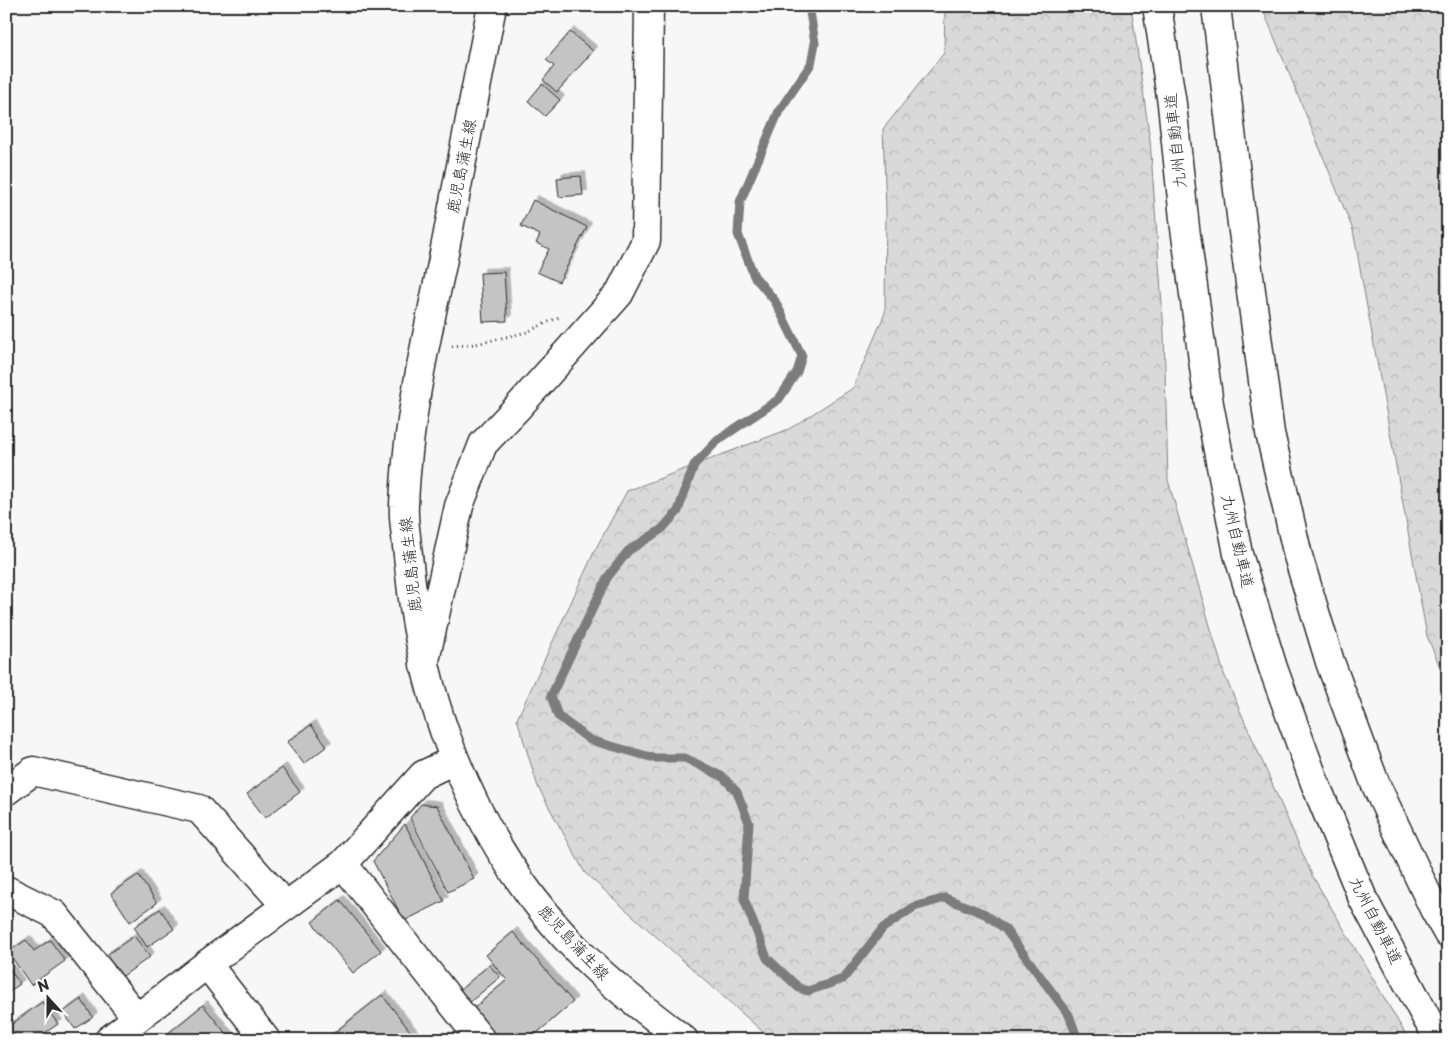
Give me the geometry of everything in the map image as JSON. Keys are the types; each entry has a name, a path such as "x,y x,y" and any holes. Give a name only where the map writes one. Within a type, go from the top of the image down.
{"main road":[{"name":"鹿児島蒲生線","path":"492,6 424,348 410,430 404,509 413,603 424,667 454,760 476,808 502,854 537,904 582,955 617,988 684,1040"},
{"path":"424,667 459,506 483,444 520,406 619,294 646,240 649,6"},
{"name":"九州自動車道","path":"1157,6 1172,104 1185,228 1209,404 1238,554 1273,668 1318,792 1363,899 1440,1040"},
{"path":"1216,6 1242,224 1270,433 1298,556 1330,662 1375,783 1434,909 1448,934"},
{"path":"109,1040 207,964 343,864 423,774 454,760"},
{"path":"6,791 33,771 199,809 286,906"},
{"path":"343,864 481,1040"},
{"path":"6,890 54,914 137,1018"},
{"path":"207,964 266,1040"}],"path":[{"path":"424,348 476,344 526,332 560,316"}],"green space":[{"path":"945,6 1131,6 1150,140 1164,332 1168,480 1224,674 1312,875 1409,1040 772,1040 585,873 538,787 517,719 595,550 627,491 789,429 853,388 885,313 886,209 883,129 944,53"},
{"path":"1263,6 1448,6 1448,686 1427,636 1353,230"}],"building":[{"path":"570,32 593,51 557,92 543,80 554,66 546,60"},
{"path":"542,84 560,100 545,116 528,101"},
{"path":"581,176 583,195 559,197 557,178"},
{"path":"533,200 587,227 559,282 537,272 549,249 536,243 540,235 521,226"},
{"path":"504,272 507,321 483,322 480,273"},
{"path":"311,725 327,746 304,764 287,742"},
{"path":"282,768 300,792 265,818 247,794"},
{"path":"421,804 437,806 474,879 448,892 410,818"},
{"path":"405,824 444,901 404,921 373,861"},
{"path":"138,875 157,903 130,922 111,893"},
{"path":"340,900 381,951 353,973 312,922"},
{"path":"160,909 174,929 147,947 134,927"},
{"path":"513,932 573,1002 529,1040 500,1040 473,1009 507,980 486,955"},
{"path":"134,936 150,957 120,978 105,956"},
{"path":"26,940 34,951 50,940 65,961 31,985 8,952"},
{"path":"6,964 20,984 6,994"},
{"path":"489,965 500,977 470,1002 460,990"},
{"path":"382,995 417,1040 325,1040"},
{"path":"81,999 93,1017 75,1029 63,1012"},
{"path":"42,1002 58,1024 35,1040 6,1040 15,1034 9,1026"},
{"path":"203,1005 231,1040 160,1040"}],"waterway":[{"path":"809,6 815,43 811,64 779,111 740,202 738,234 754,276 775,301 802,356 797,372 779,399 718,440 694,465 678,511 662,529 628,551 607,578 551,696 558,716 590,740 654,758 685,758 723,777 737,792 749,823 744,899 767,958 799,988 808,991 843,979 883,928 914,907 945,898 985,914 1005,929 1069,1015 1078,1040"}]}
